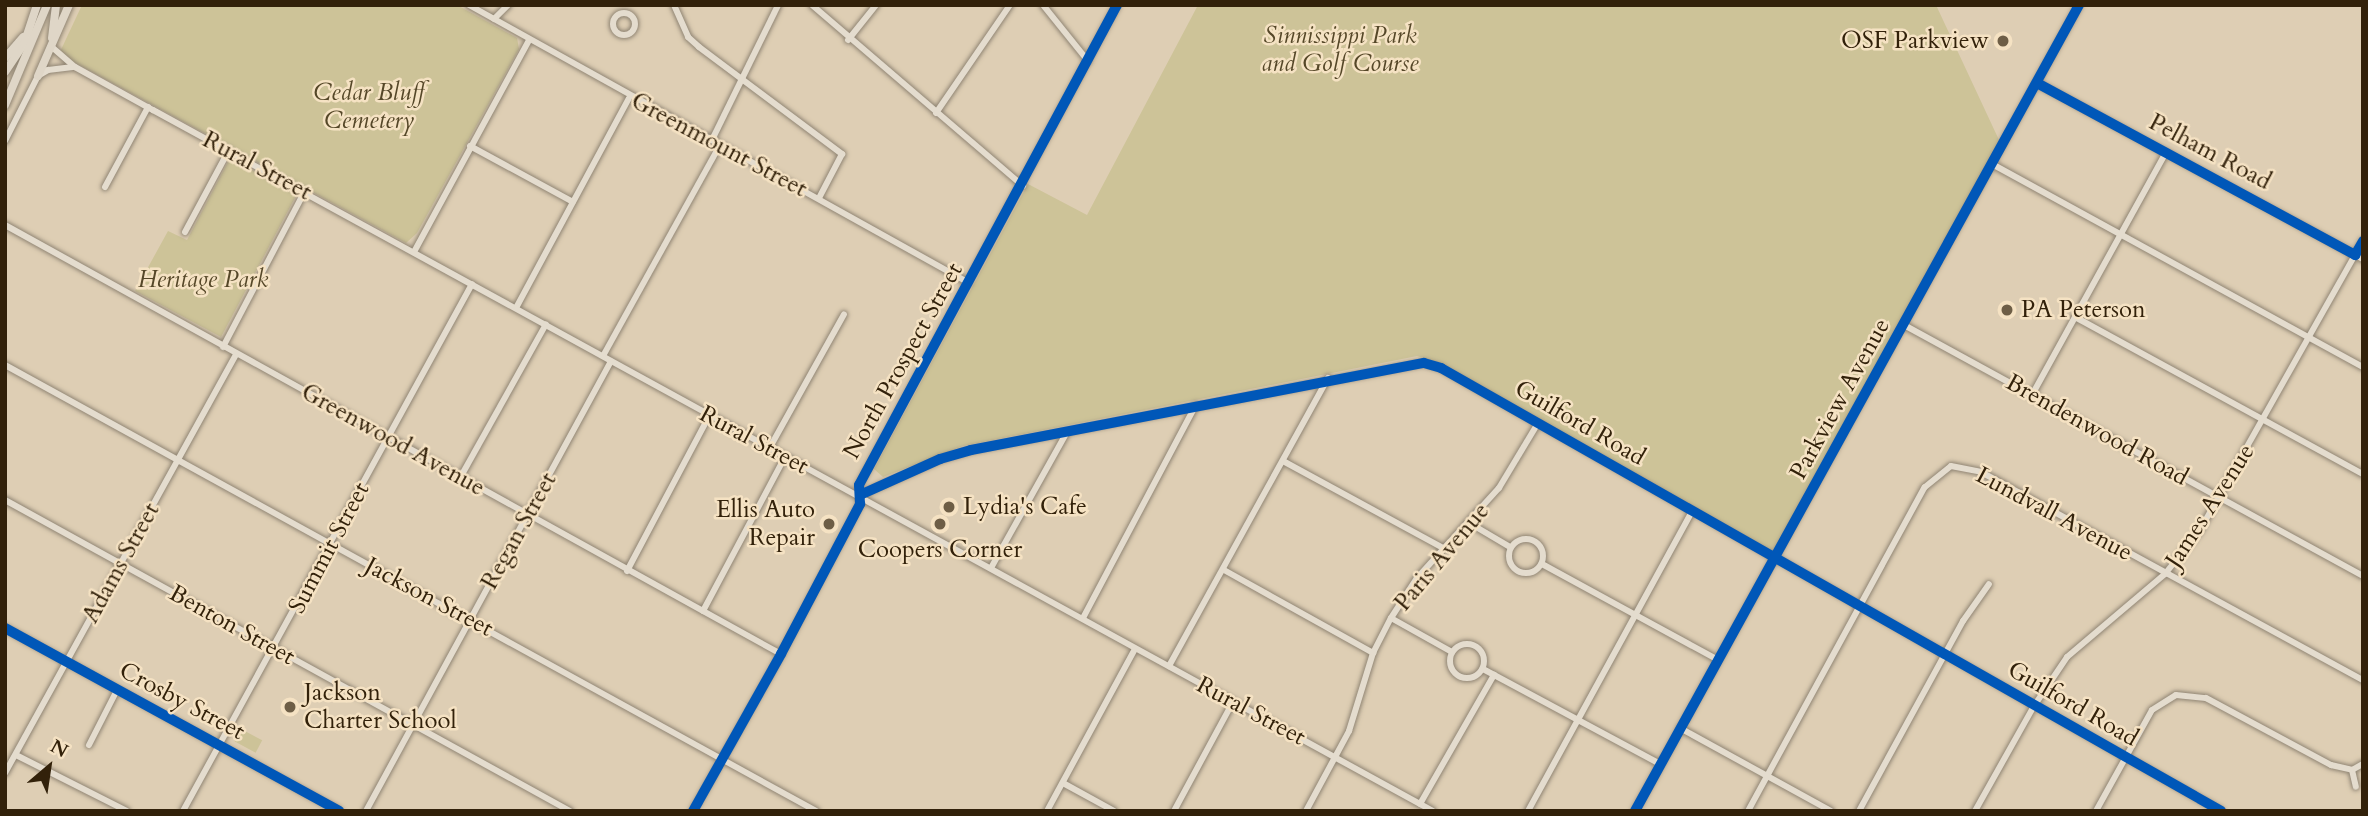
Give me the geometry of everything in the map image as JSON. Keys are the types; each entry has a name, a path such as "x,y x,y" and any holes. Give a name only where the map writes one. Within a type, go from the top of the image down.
{"main road":[{"path":"5,72 32,23 37,5"},
{"path":"5,105 47,5"},
{"path":"53,48 56,5"},
{"path":"38,76 53,48 69,5"},
{"path":"5,58 32,23"}],"street":[{"name":"Greenmount Street","path":"469,5 629,98 819,198 970,283"},
{"path":"495,19 508,5"},
{"path":"629,14 631,5"},
{"path":"674,5 688,37 842,154 819,198"},
{"path":"712,140 778,5"},
{"path":"812,5 848,40 1023,186"},
{"path":"848,40 876,5"},
{"path":"936,113 1010,5"},
{"path":"1043,5 1088,61"},
{"name":"North Prospect Street","path":"693,811 781,654 860,504 859,485 1023,186 1117,5"},
{"name":"Parkview Avenue","path":"1635,811 2079,5"},
{"path":"414,252 529,40"},
{"name":"Rural Street","path":"53,48 75,67 1433,811"},
{"path":"5,141 38,76 48,70 75,67"},
{"name":"Pelham Road","path":"2037,83 2363,259"},
{"path":"516,308 629,98"},
{"path":"105,187 148,107"},
{"path":"603,356 720,145"},
{"path":"470,146 573,202"},
{"path":"185,232 229,150"},
{"path":"2032,395 2166,152"},
{"path":"1992,164 2120,237 2363,368"},
{"path":"223,346 305,191"},
{"name":"Greenwood Avenue","path":"5,225 527,516 781,654"},
{"name":"James Avenue","path":"1975,811 2034,706 2067,657 2165,574 2221,498 2363,241"},
{"name":"Summit Street","path":"183,811 275,648 472,284"},
{"path":"769,449 844,314"},
{"path":"2075,317 2363,474"},
{"path":"460,478 545,324"},
{"name":"Brendenwood Road","path":"1904,325 2363,576"},
{"name":"Adams Street","path":"5,773 236,354"},
{"name":"Regan Street","path":"366,811 611,361"},
{"name":"Guilford Road","path":"860,495 953,454 1066,434 1328,379 1424,363 1538,423 2215,809"},
{"name":"Jackson Street","path":"5,365 816,811"},
{"path":"1169,666 1328,379"},
{"path":"1083,618 1196,405"},
{"path":"627,571 709,415"},
{"name":"Paris Avenue","path":"1306,811 1349,731 1373,653 1391,618 1445,549 1471,524 1499,488 1538,423"},
{"path":"991,568 1066,434"},
{"path":"703,611 785,457"},
{"path":"1283,461 1445,549"},
{"name":"Lundvall Avenue","path":"1748,811 1925,487 1951,466 1981,472 2363,680"},
{"name":"Benton Street","path":"5,500 570,811"},
{"path":"1528,811 1692,511"},
{"path":"1471,524 1510,547"},
{"path":"1510,547 1523,539 1535,541 1542,550 1542,564"},
{"path":"1510,547 1510,563 1518,571 1531,572 1542,564"},
{"path":"1542,564 1718,660"},
{"path":"1224,570 1373,653"},
{"path":"1859,811 1944,656 1989,584"},
{"path":"1391,618 1452,652"},
{"name":"Crosby Street","path":"5,628 339,811"},
{"path":"1452,652 1463,645 1475,646 1483,655 1483,669"},
{"path":"1047,811 1135,649"},
{"path":"1452,652 1451,667 1460,676 1473,677 1483,669"},
{"path":"1483,669 1660,764"},
{"path":"1420,804 1494,675"},
{"path":"89,745 117,690"},
{"path":"2096,811 2152,710 2162,701 2190,694 2206,698 2331,765 2352,770 2363,764"},
{"path":"1174,811 1233,702"},
{"path":"1680,728 1831,811"},
{"path":"16,755 127,811"},
{"path":"2352,770 2356,787"},
{"path":"1063,783 1114,811"},
{"path":"316,811 321,801"}],"green space":[{"name":"Cedar Bluff Cemetery","path":"82,5 457,5 517,38 519,49 417,233 406,243 59,54"},
{"name":"Sinnissippi Park and Golf Course","path":"1198,5 1936,5 1999,140 1990,164 1776,553 1440,363 1417,356 963,446 883,477 874,469 1028,184 1087,215"},
{"name":"Heritage Park","path":"230,158 297,194 221,337 135,291 168,231 187,240"},
{"path":"241,729 262,740 256,753 234,741"}],"cycle path":[{"path":"693,811 781,654 860,504 859,485 1117,5"},
{"path":"1635,811 2079,5"},
{"path":"2037,83 2355,255 2363,241"},
{"path":"860,495 940,459 971,450 1424,363 1441,368 2221,811"},
{"path":"5,628 339,811"}],"place":[{"name":"OSF Parkview","path":"2003,41"},
{"name":"PA Peterson","path":"2007,310"},
{"name":"Lydia's Cafe","path":"949,507"},
{"name":"Ellis Auto Repair","path":"829,524"},
{"name":"Coopers Corner","path":"940,524"},
{"name":"Jackson Charter School","path":"290,707"}]}
